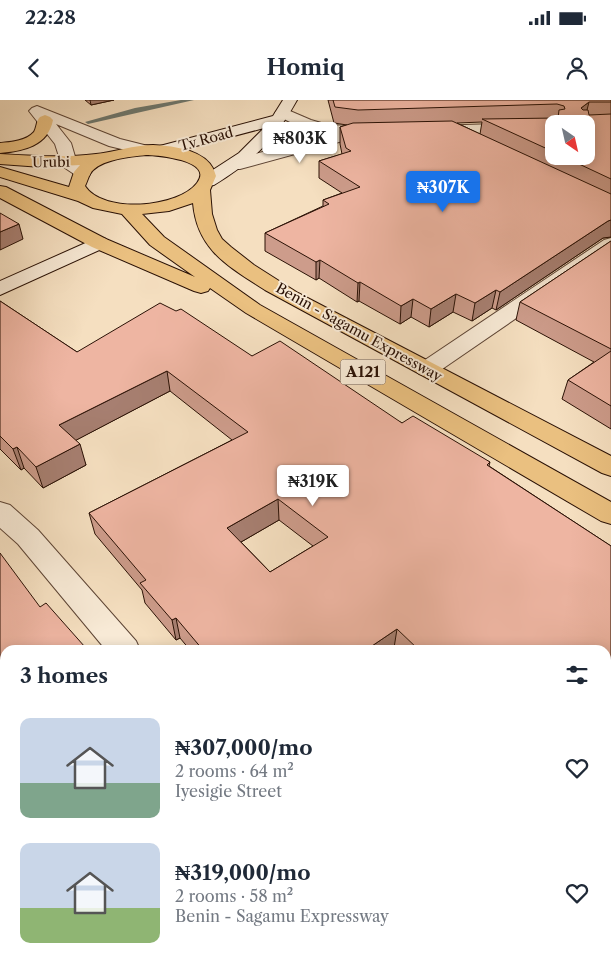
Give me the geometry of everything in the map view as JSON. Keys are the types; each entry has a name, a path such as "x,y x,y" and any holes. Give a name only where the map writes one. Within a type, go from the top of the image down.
{"highway":[{"path":"0,148 22,144 35,139 42,132 41,116"},
{"name":"A121","path":"82,172 103,159 124,153 154,150 182,154 198,161 207,170 204,186"},
{"name":"Urubi","path":"0,158 24,162 68,162 103,159"},
{"path":"0,172 83,196 94,203 128,210 170,205 188,199 204,186"},
{"path":"82,172 77,180 78,188 83,196"},
{"name":"Benin - Sagamu Expressway","path":"204,186 202,213 211,238 251,272 291,297 611,467"},
{"name":"A121","path":"0,191 99,243 253,309"},
{"name":"A121","path":"128,210 157,241 253,309 611,514"}],"street":[{"path":"23,100 41,116 63,143 68,162 82,172"},
{"path":"284,111 312,127 358,133 396,132"},
{"name":"Tv Road","path":"154,150 284,111"},
{"name":"Tv Road","path":"204,186 259,146 284,111"},
{"path":"41,116 115,144 154,150"},
{"path":"415,132 545,127"},
{"path":"453,131 480,144"},
{"path":"234,165 358,133"},
{"path":"0,289 99,243"},
{"path":"427,369 611,244"},
{"path":"0,512 28,537 121,645"}],"building":[{"path":"333,100 611,100 611,102 589,102 581,108 588,110 589,115 558,115 559,110 565,109 564,106 557,104 358,110 335,107"},
{"path":"611,114 611,179 581,165 595,165 595,115 589,115"},
{"path":"545,118 545,148 482,119"},
{"path":"452,121 611,194 611,220 500,292 496,290 475,303 456,294 431,309 413,299 401,306 320,260 316,262 265,233 329,204 323,200 360,187 319,161 351,151 346,148 340,127 353,123"},
{"path":"0,213 19,224 0,232"},
{"path":"611,241 611,349 520,302"},
{"path":"0,301 77,352 160,303 176,311 181,309 252,356 280,341 402,423 413,416 490,462 487,465 611,546 611,645 414,645 397,629 373,645 199,645 176,618 172,620 140,583 146,580 89,513 248,432 167,371 59,425 80,444 36,467 17,447 13,449 0,436","holes":["278,499 328,537 270,572 227,528"]},
{"path":"611,351 611,406 568,380"},
{"path":"0,553 40,607 46,603 83,645 0,645"}],"waterway":[{"path":"88,122 135,110 191,100"}]}
